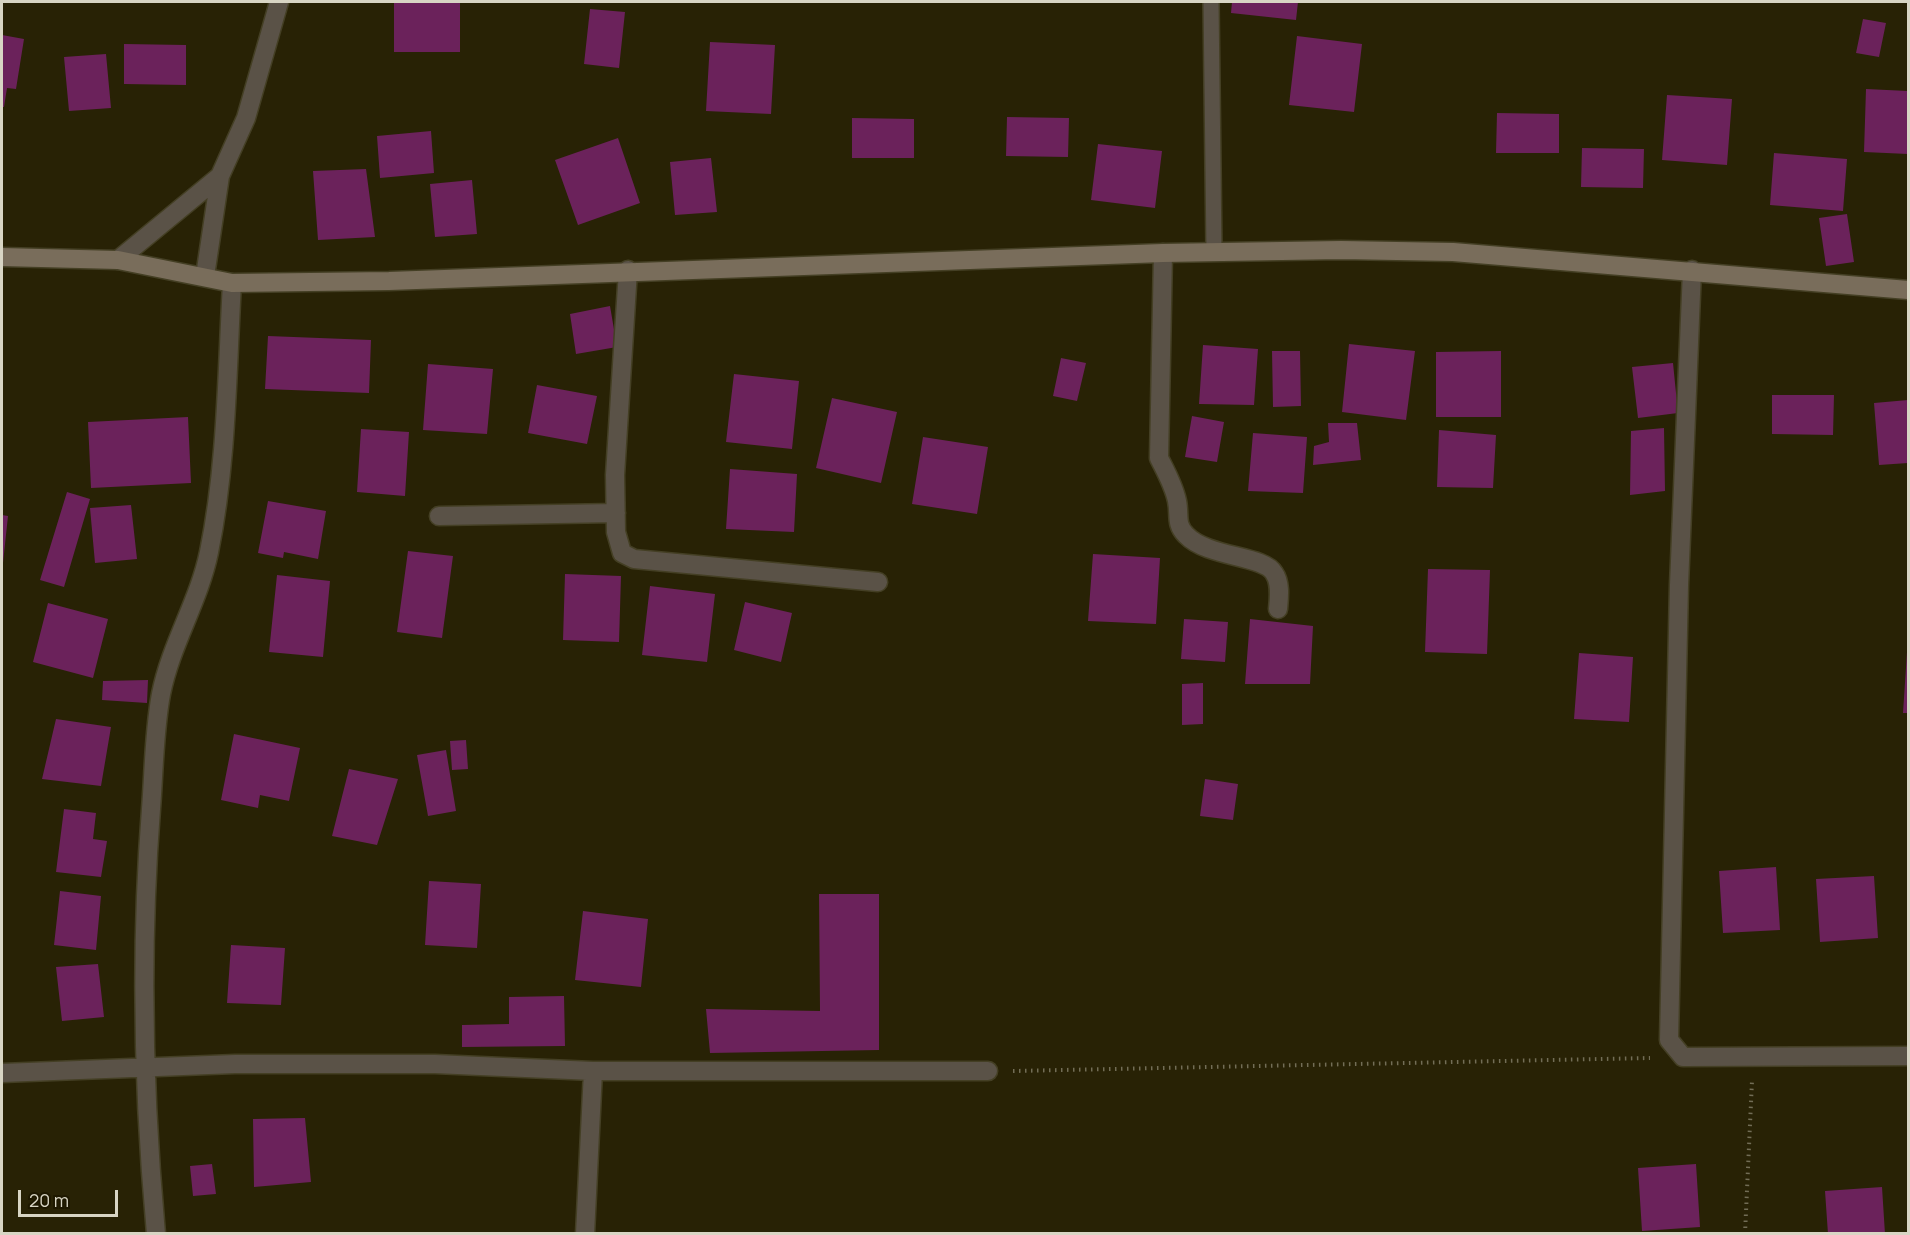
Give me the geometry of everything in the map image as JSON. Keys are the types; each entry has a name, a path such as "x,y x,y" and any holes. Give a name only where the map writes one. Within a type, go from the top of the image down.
{"street":[{"path":"205,276 220,176 246,118 279,2"},
{"path":"118,260 220,176"},
{"path":"2,257 118,260 232,283 389,281 628,270 1214,251 1453,252 1692,270 1908,290"},
{"path":"1163,253 1159,458 1170,478 1177,501 1178,525 1188,537 1205,549 1259,562 1274,571 1278,585 1278,609"},
{"path":"628,270 615,475 616,532 622,554 634,559 878,582"},
{"path":"1692,270 1679,585 1676,812 1668,1028 1673,1048 1683,1058 1908,1056"},
{"path":"156,1233 142,1001 148,859 161,695 172,650 208,555 219,489 232,283"},
{"path":"439,516 616,513"},
{"path":"2,1072 146,1069 235,1064 435,1064 593,1071 988,1071"},
{"path":"585,1233 593,1071"}],"lane":[{"path":"1211,2 1214,251"}],"path":[{"path":"1745,1233 1753,1057"},
{"path":"988,1071 1683,1058"}],"building":[{"path":"394,2 460,2 460,52 394,52"},
{"path":"1232,2 1298,2 1296,20 1231,13"},
{"path":"590,9 625,12 619,68 584,64"},
{"path":"1863,19 1886,23 1879,57 1856,53"},
{"path":"2,35 24,39 16,89 7,88 4,107 2,107"},
{"path":"1297,36 1362,44 1354,112 1289,105"},
{"path":"710,42 775,45 771,114 706,111"},
{"path":"124,44 186,45 186,85 124,84"},
{"path":"106,54 111,108 69,111 64,57"},
{"path":"1866,89 1908,91 1908,154 1864,152"},
{"path":"1667,95 1732,99 1727,165 1662,160"},
{"path":"1497,113 1559,114 1559,153 1496,153"},
{"path":"1007,117 1069,118 1068,157 1006,156"},
{"path":"852,118 914,119 914,158 852,158"},
{"path":"431,131 434,173 380,178 377,136"},
{"path":"618,138 640,203 578,225 555,160"},
{"path":"1098,144 1162,151 1155,208 1091,200"},
{"path":"1582,148 1644,149 1643,188 1581,187"},
{"path":"1774,153 1847,159 1843,211 1770,205"},
{"path":"711,158 717,212 675,215 670,162"},
{"path":"366,169 375,237 318,240 313,171"},
{"path":"472,180 477,234 435,237 430,184"},
{"path":"1847,214 1854,262 1826,266 1819,218"},
{"path":"610,306 617,347 576,354 570,314"},
{"path":"268,336 371,340 369,393 265,389"},
{"path":"1349,344 1415,351 1406,420 1342,412"},
{"path":"1203,345 1258,349 1254,405 1199,404"},
{"path":"1272,351 1300,351 1301,406 1273,407"},
{"path":"1501,351 1501,417 1436,417 1436,352"},
{"path":"1061,358 1086,363 1077,401 1053,396"},
{"path":"1673,363 1678,413 1638,418 1632,367"},
{"path":"428,364 493,369 487,434 423,430"},
{"path":"734,374 799,381 792,449 726,442"},
{"path":"537,385 597,396 587,444 528,433"},
{"path":"1772,395 1834,395 1833,435 1772,434"},
{"path":"832,398 897,412 881,483 816,468"},
{"path":"1908,400 1908,463 1879,465 1874,403"},
{"path":"1192,416 1224,422 1217,462 1185,457"},
{"path":"188,417 191,483 91,488 88,422"},
{"path":"1328,423 1357,423 1361,460 1313,465 1314,446 1329,442"},
{"path":"1664,428 1665,491 1630,495 1631,431"},
{"path":"361,429 409,432 405,496 357,492"},
{"path":"1439,430 1496,435 1493,488 1437,487"},
{"path":"1253,433 1307,437 1303,493 1248,491"},
{"path":"923,437 988,447 977,514 912,504"},
{"path":"730,469 797,474 794,532 726,529"},
{"path":"67,492 90,499 64,587 40,580"},
{"path":"268,501 326,511 318,559 284,552 283,558 258,553"},
{"path":"131,505 137,559 95,563 90,508"},
{"path":"2,515 8,516 3,563 2,563"},
{"path":"408,551 453,556 442,638 397,632"},
{"path":"1093,554 1160,558 1156,624 1088,621"},
{"path":"1428,569 1490,570 1487,654 1425,652"},
{"path":"565,574 621,576 619,642 563,640"},
{"path":"277,575 330,581 323,657 269,652"},
{"path":"650,586 715,594 707,662 642,655"},
{"path":"745,602 792,613 781,662 734,650"},
{"path":"48,603 108,619 93,678 33,662"},
{"path":"1184,619 1228,622 1225,662 1181,659"},
{"path":"1250,619 1313,626 1310,684 1245,684"},
{"path":"1907,652 1908,713 1903,713"},
{"path":"1579,653 1633,657 1629,722 1574,719"},
{"path":"148,680 147,703 102,700 103,681"},
{"path":"1203,683 1203,724 1182,725 1182,684"},
{"path":"56,719 111,727 101,786 42,779"},
{"path":"234,734 300,748 289,801 260,795 258,808 221,800"},
{"path":"466,740 468,769 452,770 450,741"},
{"path":"446,750 456,811 428,816 417,755"},
{"path":"349,769 398,779 377,845 332,836"},
{"path":"1205,779 1238,784 1233,820 1200,816"},
{"path":"64,809 96,813 93,839 107,841 101,877 56,872"},
{"path":"1776,867 1780,930 1723,933 1719,871"},
{"path":"1874,876 1878,938 1820,942 1816,879"},
{"path":"429,881 481,884 477,948 425,945"},
{"path":"60,891 101,896 96,950 54,945"},
{"path":"819,894 879,894 879,1050 710,1053 706,1009 820,1011"},
{"path":"583,911 648,919 641,987 575,980"},
{"path":"231,945 285,948 281,1005 227,1003"},
{"path":"98,964 104,1017 62,1021 56,967"},
{"path":"564,996 565,1046 462,1047 462,1025 509,1024 509,997"},
{"path":"305,1118 311,1182 254,1187 253,1119"},
{"path":"212,1164 216,1194 193,1196 190,1166"},
{"path":"1696,1164 1700,1227 1642,1231 1638,1168"},
{"path":"1882,1187 1885,1234 1828,1234 1825,1191"}]}
